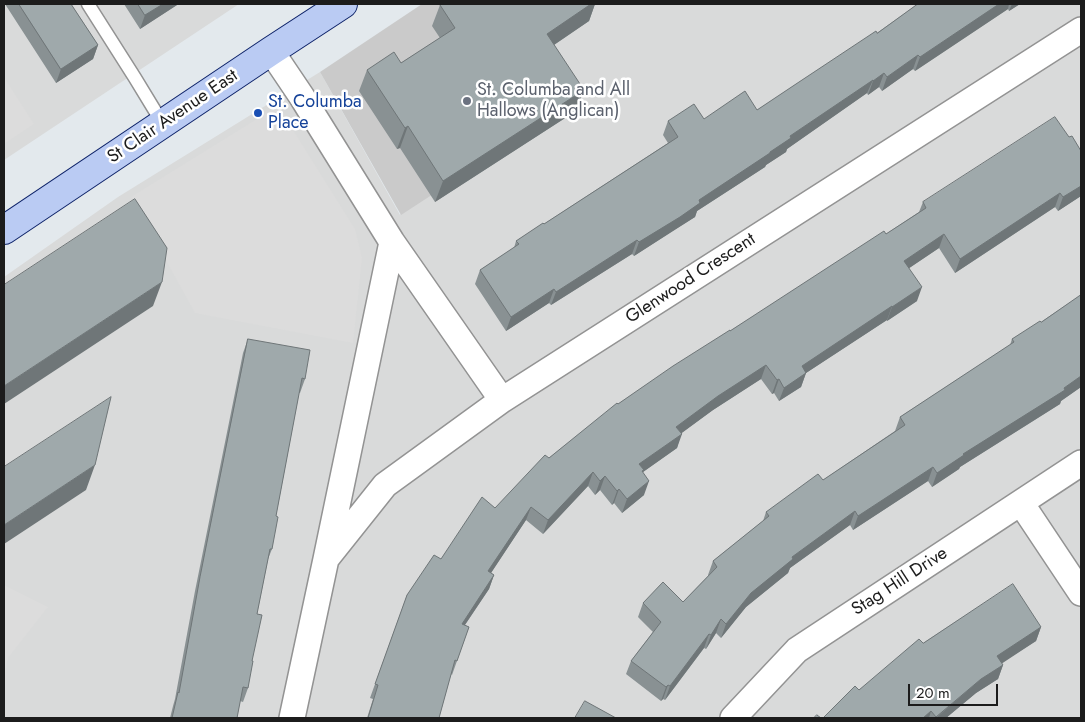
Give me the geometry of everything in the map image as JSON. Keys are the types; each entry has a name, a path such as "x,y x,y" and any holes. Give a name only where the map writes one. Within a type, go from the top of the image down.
{"main road":[{"name":"St Clair Avenue East","path":"4,230 342,4"}],"street":[{"name":"Glenwood Crescent","path":"326,559 385,485 502,400 1078,39"},
{"path":"271,51 302,97 392,242 502,400"},
{"name":"Glenwood Crescent","path":"292,718 392,242"},
{"name":"Stag Hill Drive","path":"733,718 797,650 1081,463"},
{"path":"1021,503 1081,593"}],"lane":[{"path":"88,4 163,124"}],"shaded area":[{"path":"4,4 239,4 4,160"},
{"name":"St. Columba and All Hallows (Anglican)","path":"422,4 509,4 576,101 401,215 320,72"},
{"path":"509,4 1081,4 1081,718 4,718 4,277 118,197 320,72 400,215"},
{"path":"4,77 34,124 4,144"},
{"path":"278,106 355,229 362,258 353,343 195,313 131,197"},
{"path":"4,585 48,607 8,658 4,679"}],"building":[{"path":"19,4 71,4 98,45 61,69"},
{"path":"138,4 163,4 145,15"},
{"name":"St. Columba and All Hallows (Anglican)","path":"591,4 547,34 584,90 443,181 408,126 405,128 367,70 394,52 401,63 455,28 440,5"},
{"path":"918,4 999,4 920,57 918,55 887,77 884,73 873,80 790,136 791,138 770,153 699,200 700,203 680,217 639,242 637,240 556,292 554,289 511,317 480,270 519,244 516,241 678,137 668,121 694,104 704,119 745,91 757,110 876,31 877,33"},
{"path":"1055,117 1069,137 1072,136 1081,151 1081,186 1063,197 1060,193 960,259 944,234 904,261 922,287 802,366 806,373 784,388 779,379 777,380 766,365 718,396 676,427 682,434 639,464 649,481 627,499 619,489 617,491 605,476 600,481 593,472 548,520 531,507 488,571 494,575 462,624 469,627 457,661 455,660 439,718 368,718 378,685 375,684 407,595 434,555 441,559 482,497 495,508 545,455 549,458 617,403 884,231 886,234 926,208 923,202"},
{"path":"135,199 167,248 162,282 4,386 4,285"},
{"path":"1081,295 1081,376 1064,388 1065,390 963,454 937,473 933,467 858,516 855,511 792,557 793,559 751,593 726,624 721,619 711,635 709,634 670,686 666,687 631,661 661,622 643,603 663,582 683,602 717,567 713,561 769,516 766,512 818,474 823,480 905,425 900,417 1014,342 1012,339"},
{"path":"248,339 310,350 305,379 302,378 276,516 278,517 272,549 270,549 257,614 262,615 248,688 243,687 237,718 172,718 179,693 200,577"},
{"path":"111,397 95,465 4,525 4,467"},
{"path":"1013,584 1041,627 997,656 1003,665 981,679 936,717 931,711 923,718 823,718 855,686 859,690 919,639 923,643"},
{"path":"585,701 616,718 575,718"}],"place":[{"name":"St. Columba and All Hallows (Anglican)","path":"467,101"},
{"name":"St. Columba Place","path":"258,113"}]}
